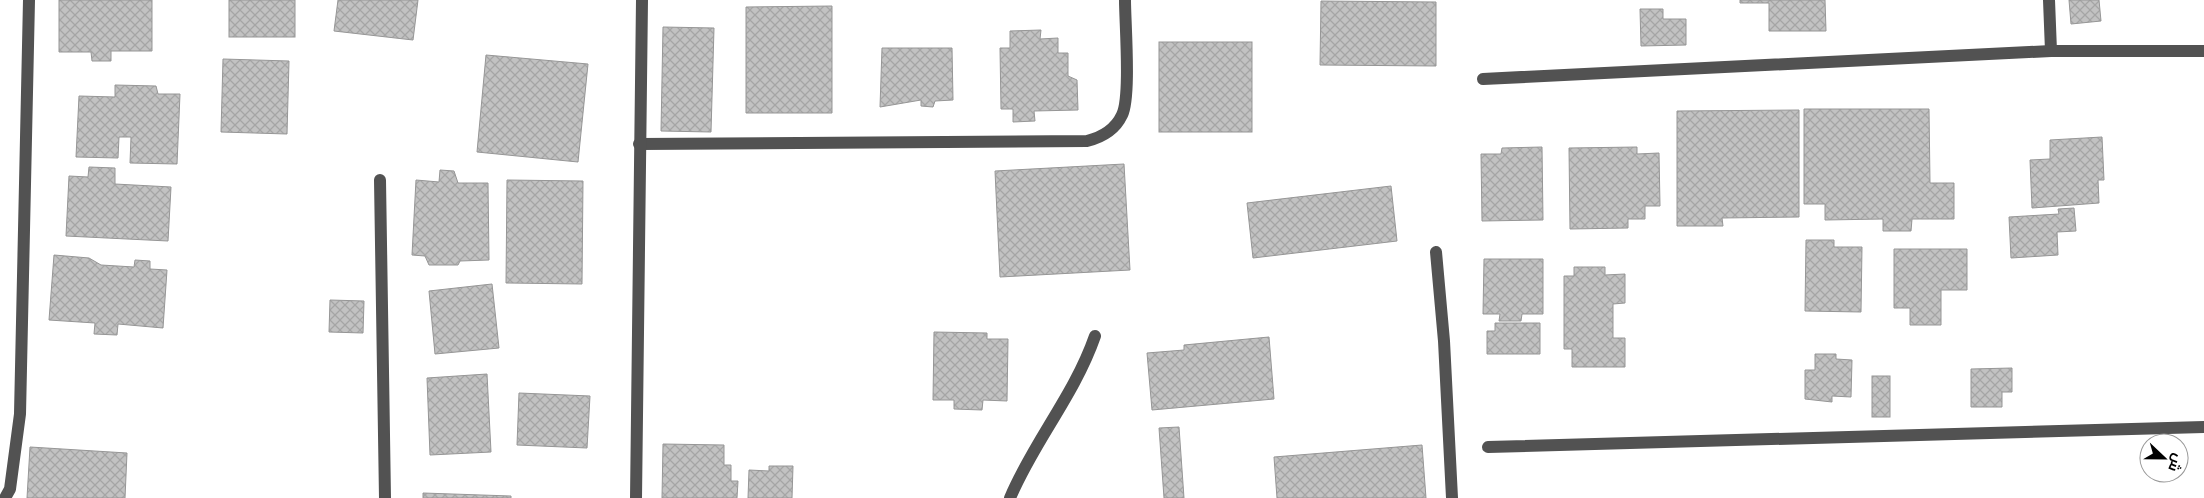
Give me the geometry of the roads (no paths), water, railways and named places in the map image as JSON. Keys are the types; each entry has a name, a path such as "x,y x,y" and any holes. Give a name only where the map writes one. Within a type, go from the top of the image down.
{"street":[{"path":"5,498 10,489 20,414 29,0"},
{"path":"636,498 642,0"},
{"path":"639,144 1087,141 1100,138 1114,128 1123,114 1126,97 1125,0"},
{"path":"2049,0 2050,50"},
{"path":"1484,79 2050,50 2204,51"},
{"path":"380,180 385,498"},
{"path":"1436,252 1445,351 1452,498"},
{"path":"1010,498 1032,455 1070,393 1085,364 1095,336"},
{"path":"1488,447 2204,427"}]}
